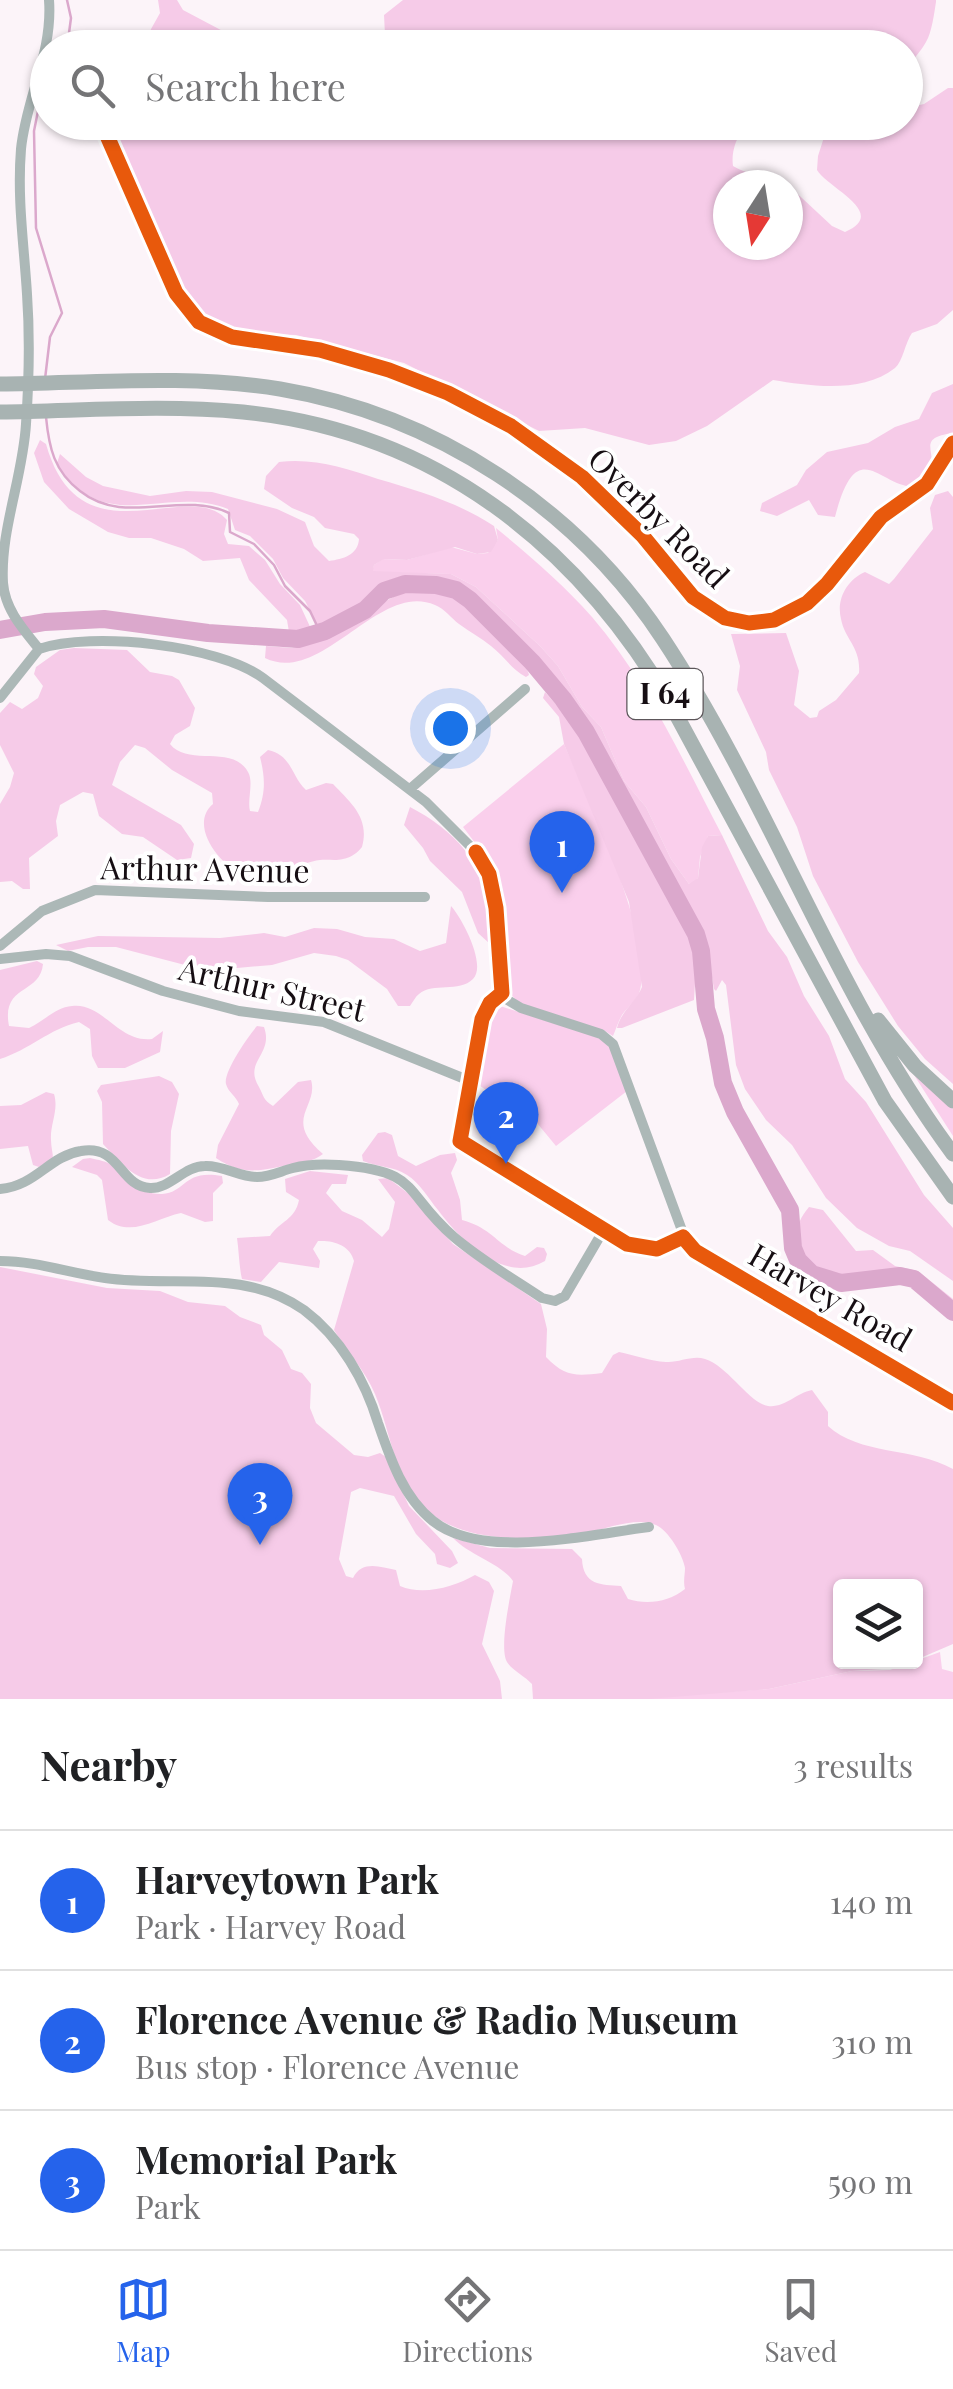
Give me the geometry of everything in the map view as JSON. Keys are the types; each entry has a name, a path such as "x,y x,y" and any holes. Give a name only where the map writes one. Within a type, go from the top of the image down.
{"highway":[{"name":"I 64","path":"0,384 189,382 281,390 382,416 475,460 534,500 619,583 662,638 714,726 900,1074 953,1154"},
{"name":"I 64","path":"0,412 190,410 245,412 304,422 401,453 491,502 572,570 618,622 654,676 884,1101 953,1197"},
{"path":"851,986 908,1059 953,1101"}],"street":[{"path":"49,0 50,30"},
{"path":"30,109 25,123 18,196 28,298 24,443 3,556 3,588 8,614 38,648"},
{"name":"Overby Road","path":"109,140 176,293 199,322 232,337 320,350 389,370 460,399 511,426 582,477 642,535 694,597 725,618 749,622 774,620 807,603 880,517 927,484 953,443"},
{"path":"0,698 38,648 68,642 113,642 236,661 410,789 459,832 489,874 500,936 502,993 514,1005 601,1034 612,1044 683,1237 651,1249 627,1244 460,1141 484,1013 502,993"},
{"path":"410,789 525,689"},
{"name":"Arthur Avenue","path":"0,946 42,911 94,890 268,898 425,897"},
{"name":"Arthur Street","path":"0,960 46,954 70,956 163,990 239,1012 292,1016 336,1026 470,1081"},
{"path":"0,1189 27,1183 68,1154 85,1150 110,1156 132,1180 147,1188 202,1166 255,1177 312,1165 384,1171 412,1186 438,1221 470,1249 542,1298 555,1302 565,1296 603,1231"},
{"name":"Harvey Road","path":"683,1237 695,1251 953,1402"},
{"path":"0,1261 23,1261 124,1280 235,1283 264,1289 288,1300 314,1318 344,1353 367,1392 406,1488 430,1518 451,1530 486,1539 534,1542 649,1527"}],"shaded area":[{"path":"158,0 177,0 183,10 221,30 150,30 160,13"},
{"path":"403,0 936,0 933,23 923,46 923,30 385,30 384,15"},
{"path":"953,88 953,310 937,324 912,333 898,365 882,376 836,386 773,380 707,426 676,441 649,445 585,428 539,431 404,363 296,335 224,327 194,310 176,279 120,140 737,140 733,166 741,170 713,170 713,260 803,260 803,199 832,226 845,232 857,225 861,217 852,201 817,170 823,140 923,140 923,104"},
{"path":"953,384 953,433 932,441 931,472 920,486 906,486 862,470 853,475 844,490 835,517 818,515 809,500 777,516 760,511 762,503 797,485 806,470 827,452 868,443 919,419 932,393"},
{"path":"40,440 46,444 62,480 83,501 108,510 210,509 227,520 224,534 228,544 249,546 265,560 300,605 312,631 299,635 289,632 287,620 249,580 240,558 203,561 184,549 151,538 129,538 108,532 69,509 44,482 34,453"},
{"path":"60,454 103,486 150,496 212,492 277,509 305,522 314,546 329,561 353,552 359,539 354,534 325,528 314,517 264,489 266,476 279,462 317,463 354,471 438,498 494,526 498,540 491,552 477,554 455,547 407,560 384,559 374,565 373,571 451,574 476,587 540,646 558,666 582,707 601,727 624,781 646,807 671,859 689,884 698,878 702,847 708,836 722,835 768,931 787,957 804,996 829,1036 845,1079 866,1102 924,1195 953,1228 953,1281 910,1251 889,1246 857,1228 826,1198 792,1145 766,1120 745,1089 736,1065 726,985 722,980 714,989 694,920 604,757 561,690 476,602 451,584 418,579 384,590 347,618 318,626 305,601 283,578 273,559 250,536 235,530 228,509 204,503 136,505 95,499 75,486 57,463"},
{"path":"948,491 953,497 953,1084 925,1059 898,1026 858,962 813,876 797,827 737,690 740,666 731,634 786,633 799,671 794,705 810,718 817,717 859,673 858,657 841,619 844,591 865,572 889,584 933,529 930,508 935,495"},
{"path":"496,528 592,617 663,722 722,835 708,836 698,878 693,883 689,884 671,859 646,807 624,781 601,727 582,707 558,666 540,646 476,587 451,574 372,572 383,559 407,560 451,547 488,553 498,540"},
{"path":"406,590 454,594 484,618 529,675 516,671 491,646 442,609 414,601 372,618 308,658 286,663 265,658 266,646 292,648 314,643 365,618 375,607"},
{"path":"60,650 127,650 150,672 179,680 195,708 190,726 175,735 170,744 188,754 232,759 241,764 250,776 250,811 258,812 261,805 264,785 260,757 268,750 287,761 306,790 333,784 361,819 362,847 343,859 320,860 263,876 235,871 217,855 206,834 204,823 213,804 212,793 135,745 120,762 112,785 181,825 194,844 191,858 177,860 143,837 122,834 99,816 93,794 83,792 60,805 58,836 29,858 30,889 12,881 0,882 0,804 14,773 0,745 0,713 10,702 22,709 38,698 43,686 34,674 36,667"},
{"path":"545,692 574,725 689,935 696,967 694,1000 622,1028 617,1028 619,1022 642,987 629,902 564,744 559,717 543,698"},
{"path":"564,744 616,867 637,936 642,966 640,990 613,1036 519,1003 505,988 507,956 498,885 488,860 463,827"},
{"path":"410,807 440,826 474,864 488,896 494,930 490,944 478,933 462,892 430,861 404,825"},
{"path":"451,906 471,942 477,972 461,986 425,990 410,1006 398,1006 387,989 348,960 336,956 314,953 272,965 237,968 185,965 116,947 68,951 56,945 98,936 220,938 264,933 285,937 314,928 394,939 420,951 446,943"},
{"path":"37,961 43,964 40,974 15,996 8,1013 9,1026 29,1028 60,1009 83,1006 140,1039 152,1039 163,1031 160,1052 125,1068 98,1068 92,1056 90,1029 79,1022 0,1059 0,970"},
{"path":"494,1007 600,1038 611,1049 627,1091 556,1146 537,1123 474,1082 485,1023"},
{"path":"257,1026 264,1027 266,1037 254,1071 267,1102 273,1106 298,1082 311,1080 303,1122 311,1142 323,1154 316,1158 253,1170 235,1168 216,1158 218,1145 239,1104 227,1087 228,1071"},
{"path":"914,1075 953,1109 953,1136"},
{"path":"159,1076 172,1082 179,1094 171,1131 170,1174 150,1179 133,1173 103,1144 102,1102 97,1091 101,1085"},
{"path":"46,1092 54,1094 55,1100 53,1159 39,1167 33,1165 28,1146 0,1149 0,1106 21,1105"},
{"path":"378,1133 392,1135 398,1156 416,1166 455,1153 457,1160 451,1173 462,1220 525,1256 537,1247 544,1248 545,1261 515,1268 485,1256 459,1234 412,1178 363,1161 362,1155"},
{"path":"90,1158 111,1164 154,1194 170,1192 192,1178 222,1176 223,1183 213,1193 213,1221 181,1213 135,1227 117,1225 108,1220 102,1180 72,1167"},
{"path":"310,1171 348,1175 346,1184 332,1184 326,1193 342,1211 362,1220 382,1237 389,1229 395,1202 378,1179 388,1178 409,1194 453,1244 541,1304 547,1329 546,1357 565,1372 602,1373 619,1352 666,1362 705,1359 761,1403 780,1405 812,1390 828,1412 828,1426 841,1435 953,1469 953,1644 923,1657 923,1579 833,1579 833,1669 882,1669 852,1671 769,1689 649,1699 533,1699 532,1684 507,1662 505,1655 513,1581 453,1538 490,1548 572,1549 582,1559 590,1579 621,1586 628,1599 643,1602 665,1599 685,1589 681,1556 665,1532 648,1523 631,1522 569,1535 508,1538 467,1531 433,1515 402,1475 371,1385 334,1330 354,1261 349,1251 335,1243 318,1241 313,1249 320,1261 319,1268 279,1262 261,1282 242,1279 237,1238 270,1236 297,1207 299,1200 286,1192 285,1179"},
{"path":"809,1207 823,1210 856,1251 873,1250 895,1266 918,1271 953,1299 953,1307 919,1275 888,1271 837,1278 823,1276 809,1267 796,1238 799,1222"},
{"path":"0,1267 107,1288 160,1291 188,1302 225,1306 261,1325 264,1335 282,1350 291,1369 302,1373 311,1384 310,1408 316,1423 354,1455 368,1457 380,1453 386,1457 409,1506 452,1551 458,1563 450,1568 437,1564 435,1554 416,1534 394,1496 360,1488 351,1492 339,1559 346,1576 353,1578 361,1569 372,1566 396,1570 400,1586 409,1589 448,1586 475,1575 489,1582 494,1591 482,1644 500,1681 502,1699 0,1699"},
{"path":"940,1652 942,1669 953,1672 953,1699 630,1699 769,1689 852,1671 923,1669 923,1658"}],"waterway":[{"path":"67,0 69,30"},
{"path":"34,140 36,228 62,313 50,337 45,379"},
{"path":"46,417 51,449 59,467 71,483 97,501 134,508 191,505 229,513 230,532 254,544 274,565 285,586 310,611 320,632"},
{"path":"0,630 45,622 104,619 208,633 298,639 325,631 365,610 384,591 405,584 436,585 456,590 470,600 532,662 586,732 696,934 706,1009 723,1083 790,1210 793,1248 798,1260 812,1274 841,1283 900,1276 914,1279 953,1312"}],"cycle path":[{"path":"109,140 176,293 199,322 232,337 320,350 389,370 448,393 511,426 582,477 642,535 693,597 725,618 749,623 774,620 807,603 881,517 927,484 953,443"},
{"path":"476,852 489,874 496,908 502,993 490,1003 482,1019 460,1141 627,1244 657,1249 683,1237 695,1251 953,1403"}],"place":[{"name":"Harveytown Park","path":"562,893"},
{"name":"Florence Avenue & Radio Museum","path":"506,1164"},
{"name":"Memorial Park","path":"260,1545"}]}
